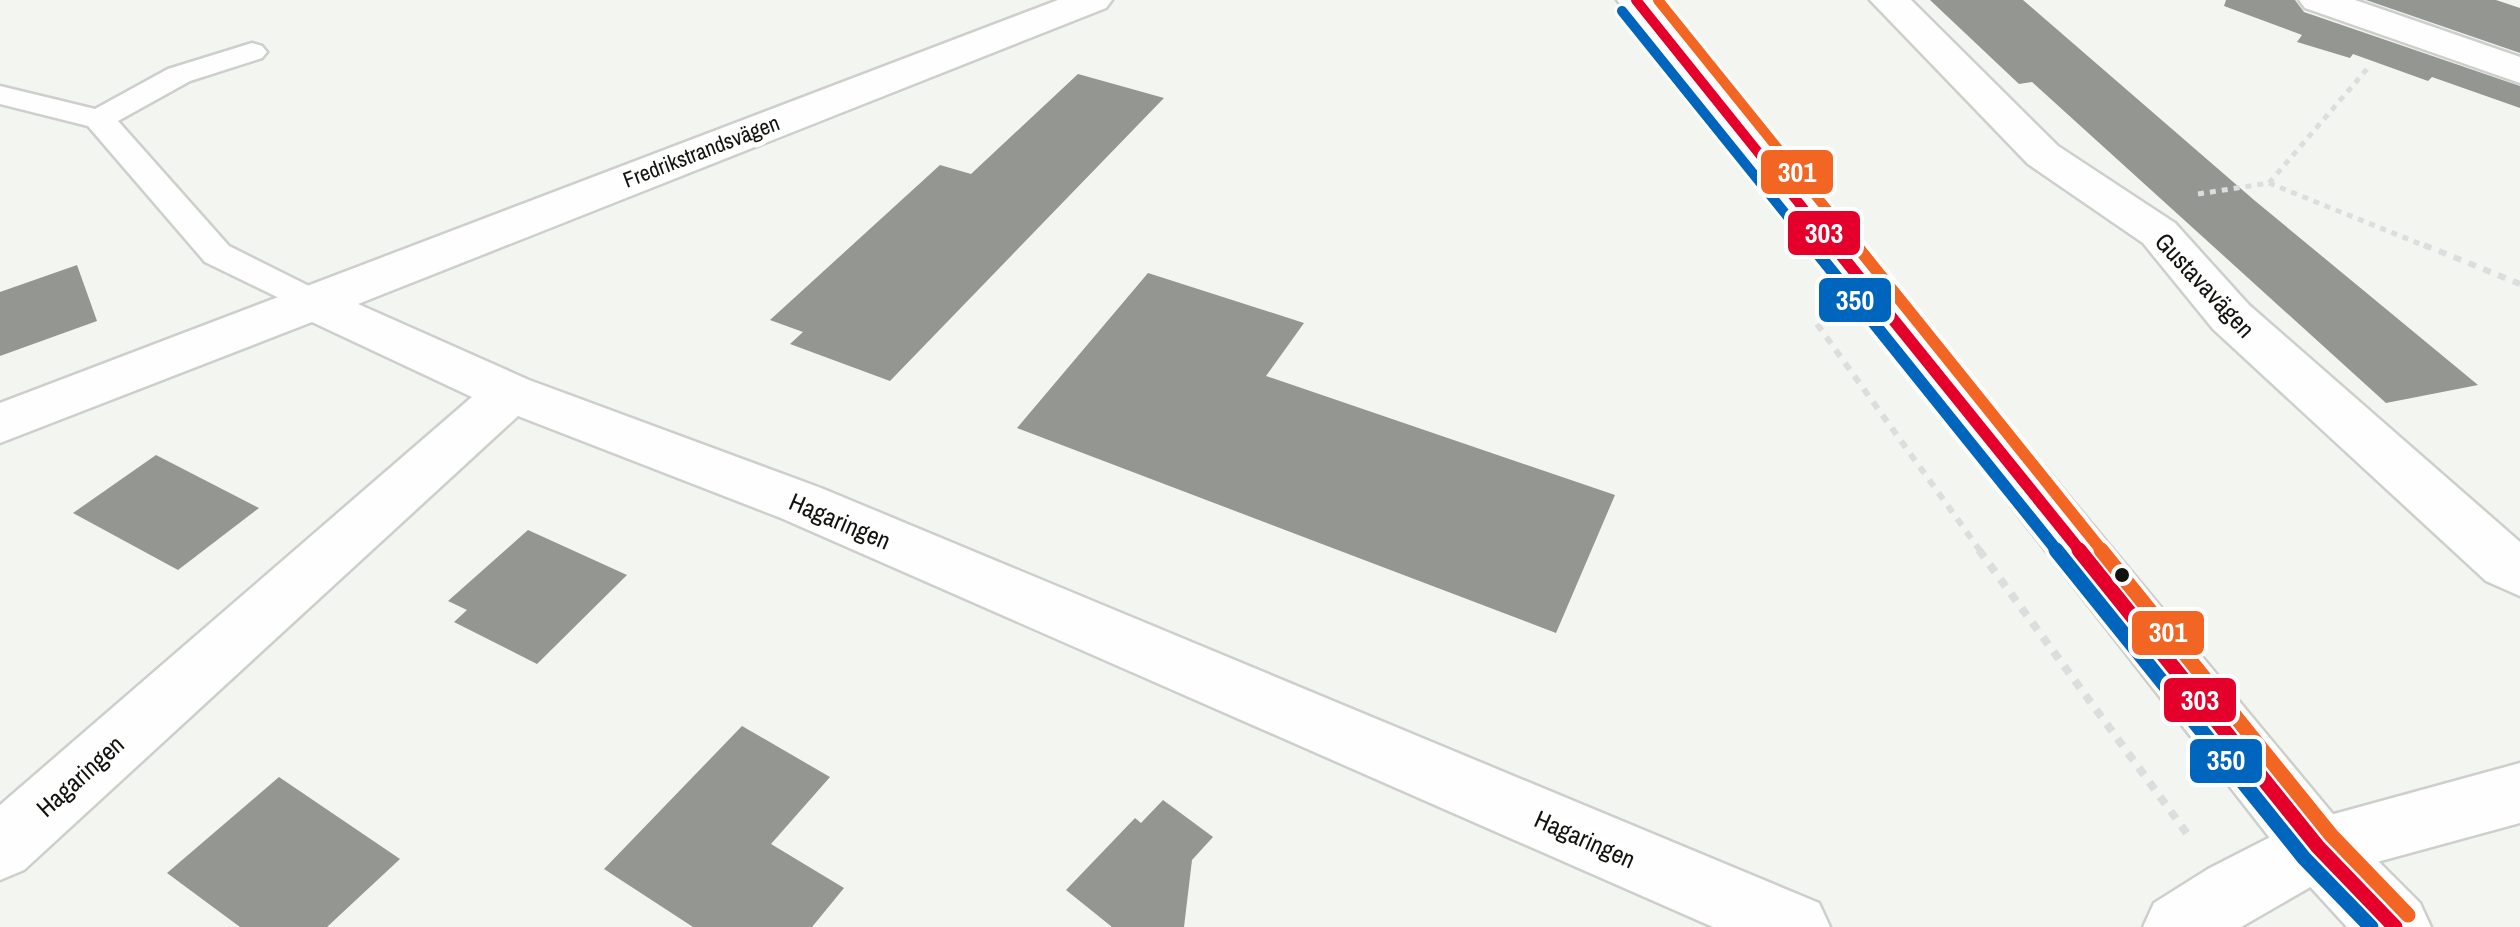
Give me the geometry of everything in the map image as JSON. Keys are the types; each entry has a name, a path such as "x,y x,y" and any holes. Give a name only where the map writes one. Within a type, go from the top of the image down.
{"street":[{"name":"Fredrikstrandsvägen","path":"0,424 1093,0"},
{"path":"1636,0 2318,847 2395,927"},
{"name":"Gustavavägen","path":"1889,0 2043,154 2159,233 2231,317 2507,565 2520,572"},
{"path":"2318,0 2520,70"},
{"path":"310,301 510,394"},
{"name":"Hagaringen","path":"0,848 510,394 801,503 1794,927"},
{"path":"2206,910 2318,847 2520,793"}],"lane":[{"path":"100,119 178,75 252,52"},
{"path":"0,94 100,119 217,254 310,301"}],"path":[{"path":"2270,183 2400,30"},
{"path":"2119,206 2270,183 2520,284"},
{"path":"1814,320 2136,769 2206,910"}],"building":[{"path":"1930,0 2023,0 2254,200 2478,385 2386,403 2032,82 2019,84"},
{"path":"2226,0 2295,0 2304,12 2520,86 2520,108 2432,77 2428,81 2353,54 2350,58 2297,42 2302,35 2224,6"},
{"path":"2366,0 2496,0 2520,8 2520,53"},
{"path":"1078,74 1164,98 890,381 790,344 803,332 770,320 940,165 971,174"},
{"path":"77,265 97,321 0,356 0,292"},
{"path":"1148,273 1304,323 1266,376 1615,495 1556,633 1017,428"},
{"path":"156,455 259,508 178,570 73,513"},
{"path":"528,530 627,575 537,664 454,622 467,610 448,601"},
{"path":"742,726 830,777 771,844 844,888 812,927 693,927 604,869"},
{"path":"279,777 400,859 327,927 240,927 167,873"},
{"path":"1163,800 1213,837 1192,860 1184,927 1112,927 1066,890 1135,818 1141,823"}],"transit line":[{"name":"303","path":"1636,0 2318,847 2395,927"},
{"name":"301","path":"1658,0 2331,835 2408,915"},
{"name":"350","path":"1622,11 2304,858 2371,927"}]}
